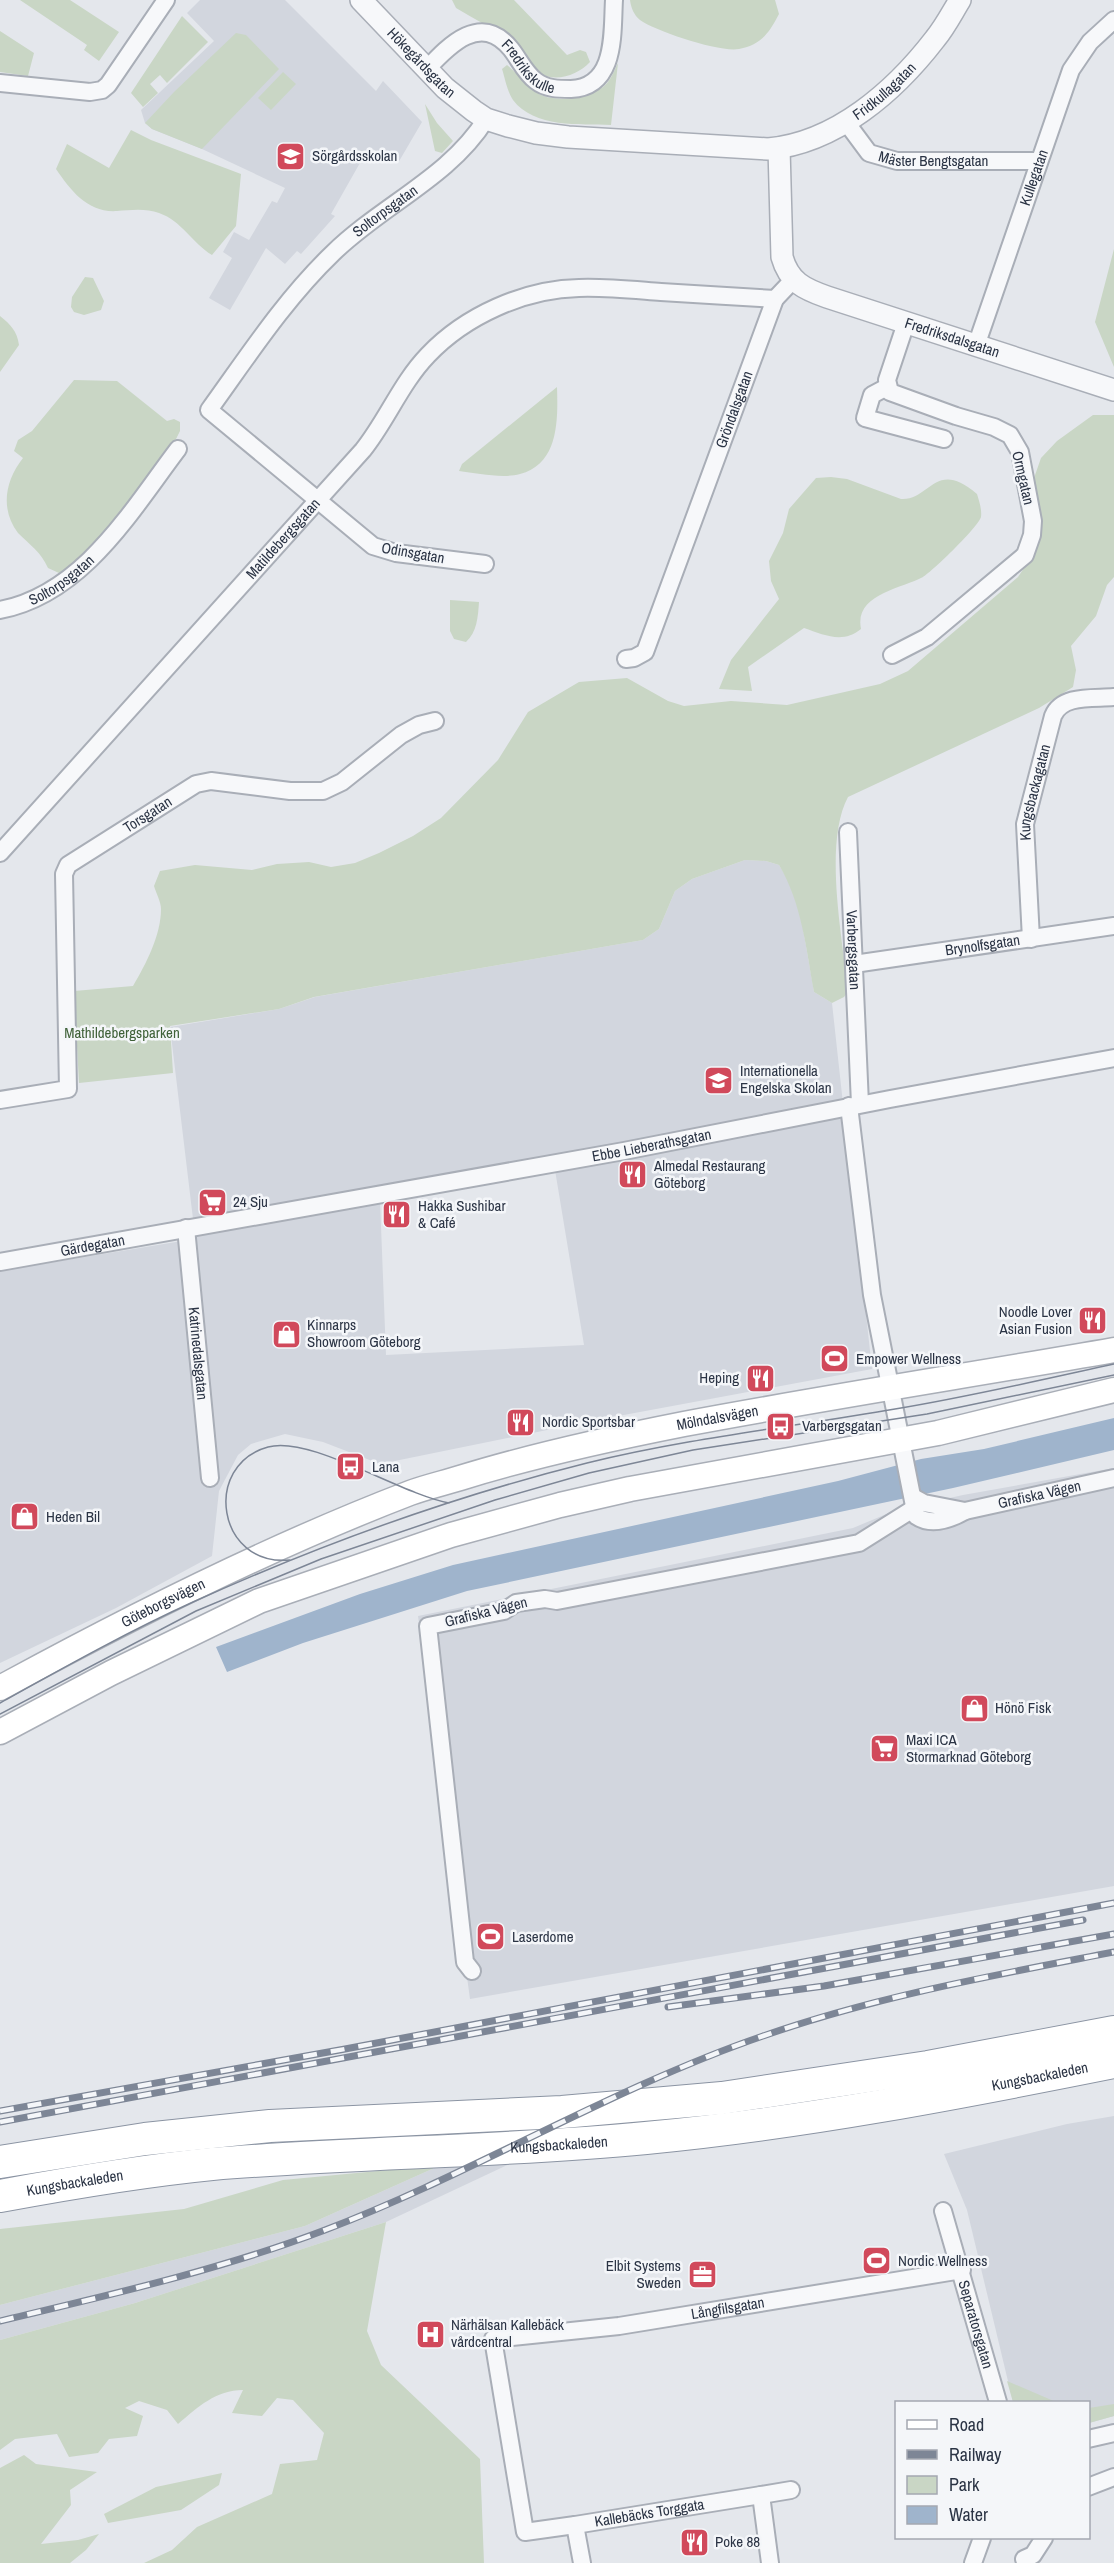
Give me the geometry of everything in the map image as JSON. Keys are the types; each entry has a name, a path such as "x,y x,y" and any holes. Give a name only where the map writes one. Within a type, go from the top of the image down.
{"highway":[{"path":"1080,2038 1114,2027"},
{"name":"Kungsbackaleden","path":"0,2162 145,2139 260,2127 562,2112 722,2098 928,2067 1114,2032"},
{"name":"Kungsbackaleden","path":"0,2196 211,2164 379,2153 563,2145 714,2130 933,2096 1114,2063"}],"main road":[{"name":"Mölndalsvägen","path":"331,1524 411,1493 509,1462 570,1447 891,1387 1114,1350"},
{"path":"0,1732 111,1673 259,1602 451,1535 560,1505 630,1489 902,1451 991,1421 1114,1389"},
{"name":"Göteborgsvägen","path":"0,1688 93,1636 331,1524"}],"street":[{"path":"0,83 96,91 108,85 166,0"},
{"name":"Hökegårdsgatan","path":"362,0 454,95 486,118"},
{"name":"Fredrikskulle","path":"428,69 454,42 470,34 480,33 489,34 507,44 528,73 544,86 564,89 586,86 601,74 609,58 614,0"},
{"name":"Fridkullagatan","path":"779,148 814,137 846,122 883,95 937,38 960,0"},
{"name":"Kullegatan","path":"976,346 1071,70 1090,42 1114,20"},
{"path":"486,118 536,133 613,141 735,148 779,148 782,257 785,269 793,280"},
{"name":"Soltorpsgatan","path":"209,410 286,305 333,253 382,211 450,162 473,140 486,118"},
{"name":"Mäster Bengtsgatan","path":"846,122 869,153 897,161 1038,161"},
{"name":"Gröndalsgatan","path":"626,659 634,658 645,652 775,299 793,280"},
{"name":"Fredriksdalsgatan","path":"793,280 817,294 1114,390"},
{"name":"Matildebergsgatan","path":"0,853 373,438 416,369 435,348 461,327 485,313 534,294 559,290 598,288 775,299"},
{"path":"906,323 887,387 873,395 865,418 944,439"},
{"name":"Ormgatan","path":"887,387 897,396 994,427 1010,435 1020,452 1033,521 1032,535 1025,555 927,637 892,655"},
{"name":"Odinsgatan","path":"209,410 373,546 396,553 485,564"},
{"name":"Soltorpsgatan","path":"0,610 50,590 82,567 100,549 178,449"},
{"name":"Kungsbackagatan","path":"1030,939 1025,824 1053,716 1056,708 1066,701 1114,697"},
{"name":"Torsgatan","path":"0,1100 68,1089 64,874 68,865 196,784 212,781 290,791 323,791 342,782 401,735 419,725 435,721"},
{"name":"Varbergsgatan","path":"848,832 854,964 854,1105 872,1295 913,1503"},
{"name":"Brynolfsgatan","path":"854,964 1114,926"},
{"name":"Ebbe Lieberathsgatan","path":"186,1228 624,1151 854,1105 1114,1058"},
{"name":"Gärdegatan","path":"0,1262 186,1228"},
{"name":"Katrinedalsgatan","path":"186,1228 210,1478"},
{"name":"Grafiska Vägen","path":"472,1971 465,1962 428,1626 504,1611 516,1603 545,1599 558,1601 859,1543 913,1503 965,1511 1114,1478"},
{"name":"Separatorsgatan","path":"943,2211 962,2270 997,2401"},
{"name":"Långfilsgatan","path":"575,2525 525,2532 494,2339 619,2326 962,2270"},
{"path":"1090,2439 1114,2433"},
{"path":"1090,2487 1114,2477"},
{"name":"Kallebäcks Torggata","path":"582,2563 575,2525 791,2490"},
{"path":"761,2495 770,2563"},
{"path":"973,2563 982,2539"},
{"path":"1024,2559 1033,2555 1043,2539"}],"shaded area":[{"name":"Sörgårdsskolan","path":"200,0 285,0 376,91 383,81 422,122 398,163 369,147 331,214 335,216 301,254 297,251 285,264 266,248 230,310 209,298 232,258 223,252 234,232 249,240 272,201 277,203 285,188 202,149 152,129 145,123 141,110 214,41 187,13"},
{"path":"745,860 766,861 779,865 792,886 801,917 814,992 832,1003 872,1369 586,1422 380,1464 323,1442 285,1434 251,1444 238,1455 219,1491 212,1556 116,1608 0,1663 0,1271 188,1240 193,1219 170,1027 279,1009 315,997 643,940 659,929 675,891 692,879","holes":["555,1170 584,1345 386,1355 380,1200"]},
{"path":"1114,1468 1114,1886 470,1999 418,1616 853,1528 896,1510 963,1495"},
{"path":"1114,2116 1114,2416 1090,2423 1090,2401 1013,2401 967,2210 944,2154 1067,2124"},
{"path":"516,2161 386,2222 135,2303 0,2340 0,2305 305,2226 441,2165"}],"green space":[{"path":"20,0 70,0 119,32 99,61 84,50 87,45"},
{"path":"452,0 514,0 567,55 580,50 586,52 590,62 579,71 566,76 552,77 539,73 512,41 456,8"},
{"path":"630,0 775,0 779,14 768,32 754,44 739,49 718,48 648,25 636,16"},
{"path":"182,16 208,42 167,83 160,75 150,84 158,93 143,107 131,93"},
{"path":"0,31 34,53 28,76 0,72"},
{"path":"236,33 246,35 279,69 202,149 152,129 145,123 174,92"},
{"path":"618,63 611,125 558,123 533,116 513,100 502,69 507,65 539,94 562,99 597,91 610,79"},
{"path":"283,72 296,84 271,110 258,98"},
{"path":"425,104 437,123 453,141 442,153 435,151"},
{"path":"131,130 151,140 241,174 236,226 212,255 174,221 159,213 143,210 107,211 89,204 74,192 56,169 67,144 109,168"},
{"path":"1114,249 1114,367 1095,322"},
{"path":"85,277 93,278 104,301 101,310 84,315 74,312 71,307 72,297"},
{"path":"0,316 13,329 19,345 0,372"},
{"path":"74,380 117,381 167,421 174,419 180,422 180,431 174,443 104,534 72,565 59,573 48,568 39,553 12,524 7,495 12,476 23,458 14,451 18,440 32,431"},
{"path":"557,387 556,426 553,439 549,451 533,469 505,476 459,471 462,464"},
{"name":"Mathildebergsparken","path":"1093,415 1114,415 1114,577 1107,585 1096,616 1071,646 1076,670 1073,687 1039,708 848,797 841,817 836,865 839,919 848,992 844,997 832,1003 814,992 798,911 779,865 766,861 745,860 692,879 675,891 659,929 643,940 314,997 279,1009 170,1026 173,1073 79,1083 74,991 133,986 156,939 161,906 154,886 160,871 195,865 252,870 277,864 309,862 331,867 355,863 379,853 413,836 441,818 498,760 528,712 579,682 627,678 668,701 684,706 731,701 787,705 880,684 908,671 1018,577 1036,550 1041,527 1034,478 1041,458 1057,441"},
{"path":"816,478 847,479 901,499 911,498 942,480 951,480 963,484 977,494 981,517 964,539 923,577 892,589 872,600 861,617 861,629 854,634 833,637 804,628 748,667 752,691 719,689 731,660 779,599 771,581 769,561 783,533 789,509"},
{"path":"450,600 479,602 475,629 466,642 454,639 450,631"},
{"path":"441,2165 305,2226 0,2305 0,2229 184,2209 283,2180"},
{"path":"386,2222 367,2331 381,2365 480,2459 484,2563 144,2563 172,2550 197,2527 272,2494 280,2464 317,2460 324,2433 293,2400 277,2398 262,2416 232,2413 243,2390 233,2391 216,2396 178,2424 167,2410 139,2401 125,2408 143,2416 137,2436 109,2439 98,2453 69,2457 57,2434 15,2439 0,2450 0,2340 135,2303"},
{"path":"1007,2381 1054,2401 1013,2401"},
{"path":"1114,2404 1114,2416 1090,2423 1090,2408"},
{"path":"24,2455 36,2464 97,2472 70,2490 71,2505 41,2544 78,2540 99,2534 86,2550 70,2563 0,2563 0,2468"},
{"path":"222,2473 219,2485 181,2510 108,2523 104,2514 156,2487"}],"water":[{"path":"1114,1418 1114,1450 953,1488 467,1591 303,1643 227,1672 216,1647 360,1594 453,1565 838,1481 921,1459 984,1449"}],"tram line":[{"path":"0,1703 144,1626 240,1581 337,1542 487,1491 625,1454 922,1404 1114,1364"},
{"path":"0,1714 196,1611 321,1559 495,1500 589,1473 693,1450 927,1414 1114,1375"},
{"path":"290,1560 265,1558 246,1548 234,1532 227,1513 227,1493 233,1473 247,1457 268,1447 286,1446 307,1449 429,1498 449,1503"}],"railway":[{"path":"0,2111 345,2049 1114,1903"},
{"path":"0,2122 1083,1920"},
{"path":"668,2007 824,1986 1114,1934"},
{"path":"0,2321 205,2270 325,2230 435,2183 652,2080 763,2036 893,1998 1114,1952"}],"place":[{"name":"Sörgårdsskolan","path":"291,156"},
{"name":"Internationella Engelska Skolan","path":"719,1080"},
{"name":"Almedal Restaurang Göteborg","path":"633,1175"},
{"name":"24 Sju","path":"212,1202"},
{"name":"Hakka Sushibar & Café","path":"397,1215"},
{"name":"Noodle Lover Asian Fusion","path":"1093,1321"},
{"name":"Kinnarps Showroom Göteborg","path":"286,1334"},
{"name":"Empower Wellness","path":"835,1359"},
{"name":"Heping","path":"760,1378"},
{"name":"Nordic Sportsbar","path":"521,1422"},
{"name":"Varbergsgatan","path":"781,1426"},
{"name":"Lana","path":"351,1467"},
{"name":"Heden Bil","path":"25,1517"},
{"name":"Hönö Fisk","path":"974,1708"},
{"name":"Maxi ICA Stormarknad Göteborg","path":"885,1749"},
{"name":"Laserdome","path":"491,1937"},
{"name":"Nordic Wellness","path":"877,2261"},
{"name":"Elbit Systems Sweden","path":"702,2275"},
{"name":"Närhälsan Kallebäck vårdcentral","path":"430,2334"},
{"name":"Poke 88","path":"694,2542"}]}
